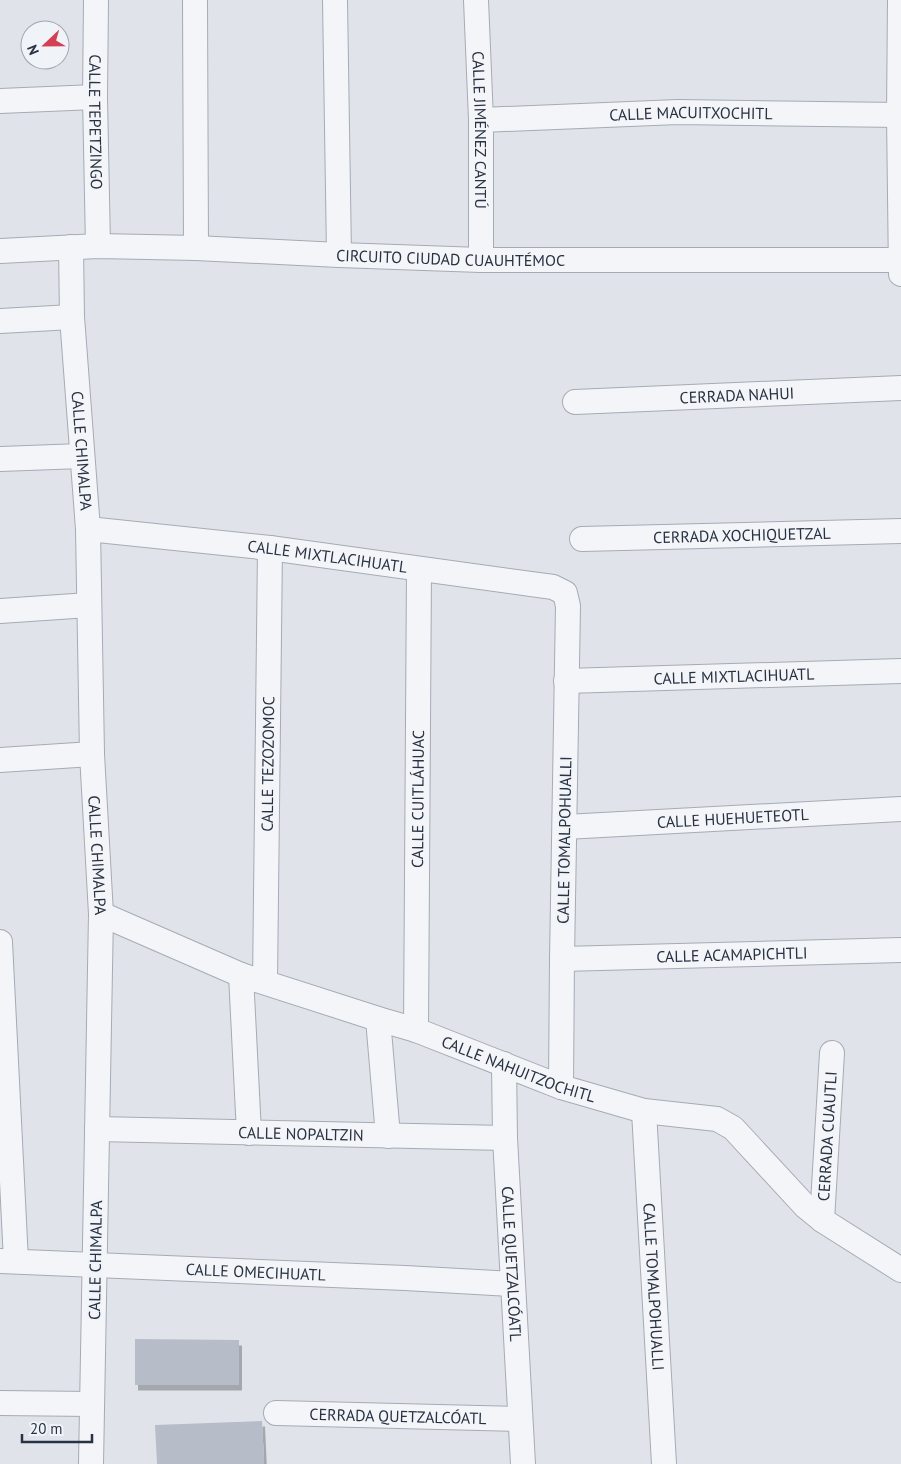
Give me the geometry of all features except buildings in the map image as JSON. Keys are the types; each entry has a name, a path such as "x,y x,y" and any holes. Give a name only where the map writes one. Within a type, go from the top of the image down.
{"street":[{"name":"CALLE TEPETZINGO","path":"96,0 95,97 98,246"},
{"path":"194,0 196,248"},
{"path":"335,0 339,255"},
{"name":"CALLE JIMÉNEZ CANTÚ","path":"476,0 481,120 481,260"},
{"path":"900,0 901,265"},
{"path":"0,102 95,97"},
{"name":"CALLE MACUITXOCHITL","path":"481,120 678,112 900,115"},
{"name":"CIRCUITO CIUDAD CUAUHTÉMOC","path":"0,251 98,246 196,248 481,260 901,265"},
{"name":"CALLE CHIMALPA","path":"71,247 72,316 88,529 92,754 101,914 91,1464"},
{"path":"0,321 72,316"},
{"name":"CERRADA NAHUI","path":"575,402 901,388"},
{"path":"0,459 82,456"},
{"name":"CALLE MIXTLACIHUATL","path":"88,529 270,548 553,588 565,592"},
{"name":"CERRADA XOCHIQUETZAL","path":"582,538 901,531"},
{"name":"CALLE TEZOZOMOC","path":"264,982 270,548"},
{"name":"CALLE CUITLÁHUAC","path":"416,1030 418,569"},
{"name":"CALLE TOMALPOHUALLI","path":"561,1087 568,606 565,592"},
{"path":"0,610 89,605"},
{"name":"CALLE MIXTLACIHUATL","path":"566,681 901,671"},
{"path":"0,760 92,754"},
{"name":"CALLE HUEHUETEOTL","path":"565,827 901,809"},
{"name":"CALLE NAHUITZOCHITL","path":"101,914 241,975 416,1030 561,1087 644,1111 717,1119 733,1128 806,1207 822,1220 901,1270"},
{"name":"CALLE ACAMAPICHTLI","path":"562,959 901,950"},
{"path":"1,956 8,1261"},
{"path":"241,975 249,1133"},
{"path":"378,1019 388,1136"},
{"name":"CERRADA CUAUTLI","path":"822,1220 832,1054"},
{"name":"CALLE QUETZALCÓATL","path":"504,1064 505,1138 523,1464"},
{"name":"CALLE TOMALPOHUALLI","path":"644,1111 664,1464"},
{"name":"CALLE NOPALTZIN","path":"97,1129 505,1138"},
{"name":"CALLE OMECIHUATL","path":"8,1261 395,1277 512,1284"},
{"path":"0,1403 92,1404"},
{"name":"CERRADA QUETZALCÓATL","path":"276,1413 520,1419"}]}
